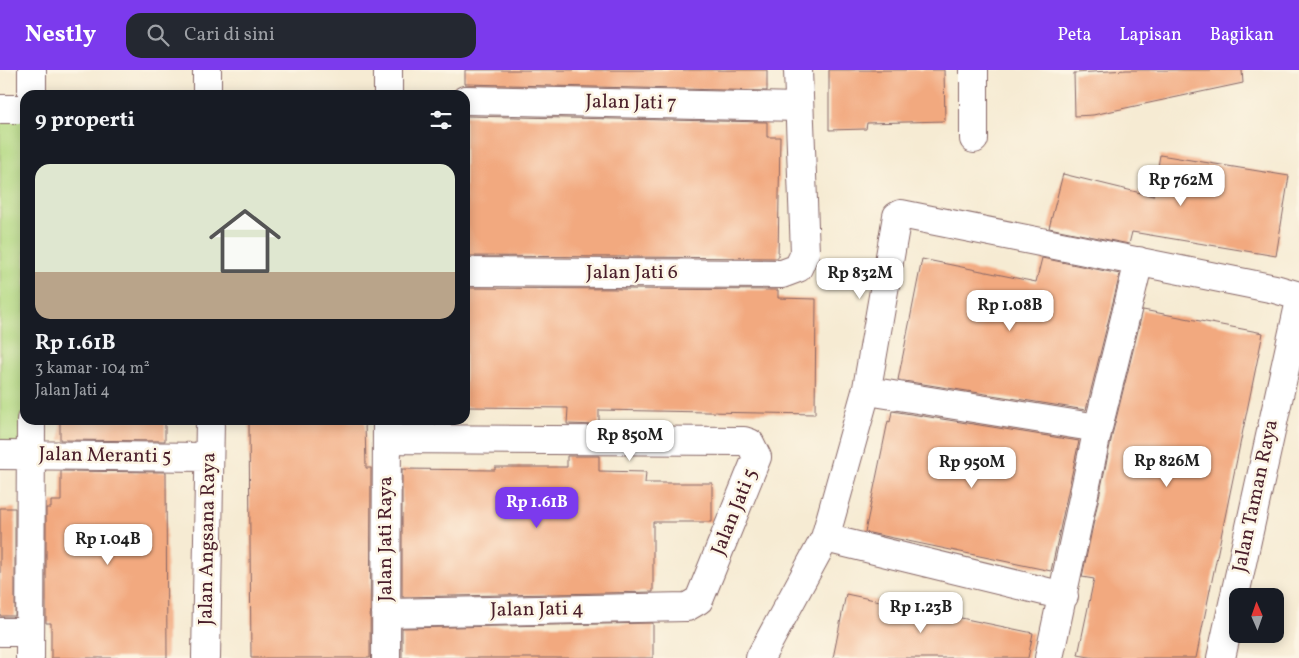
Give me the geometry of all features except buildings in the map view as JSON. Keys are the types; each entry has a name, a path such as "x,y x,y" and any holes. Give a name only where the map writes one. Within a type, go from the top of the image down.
{"street":[{"path":"32,70 32,90"},
{"path":"207,70 207,90"},
{"path":"388,70 388,90"},
{"path":"798,70 798,107"},
{"path":"974,70 974,139"},
{"name":"Jalan Jati 7","path":"470,100 798,107"},
{"name":"Jalan Jati 6","path":"470,272 782,274 798,268 805,253 798,107"},
{"path":"0,109 20,109"},
{"path":"760,658 825,538 867,388 897,216 900,214 1139,260 1275,289 1299,296"},
{"path":"1049,658 1064,596 1098,428 1139,260"},
{"name":"Jalan Taman Raya","path":"1221,658 1299,305"},
{"path":"867,388 874,392 1098,428"},
{"path":"0,632 30,645 31,425"},
{"name":"Jalan Angsana Raya","path":"206,658 210,425"},
{"name":"Jalan Jati 5","path":"387,429 744,441 750,443 757,457 756,463 699,600 687,607"},
{"name":"Jalan Jati Raya","path":"386,658 387,429"},
{"name":"Jalan Meranti 5","path":"0,455 209,457"},
{"path":"825,538 1064,596"},
{"name":"Jalan Jati 4","path":"386,613 687,607"}],"green space":[{"path":"0,109 20,109 20,425 26,425 31,455 0,455"}]}
